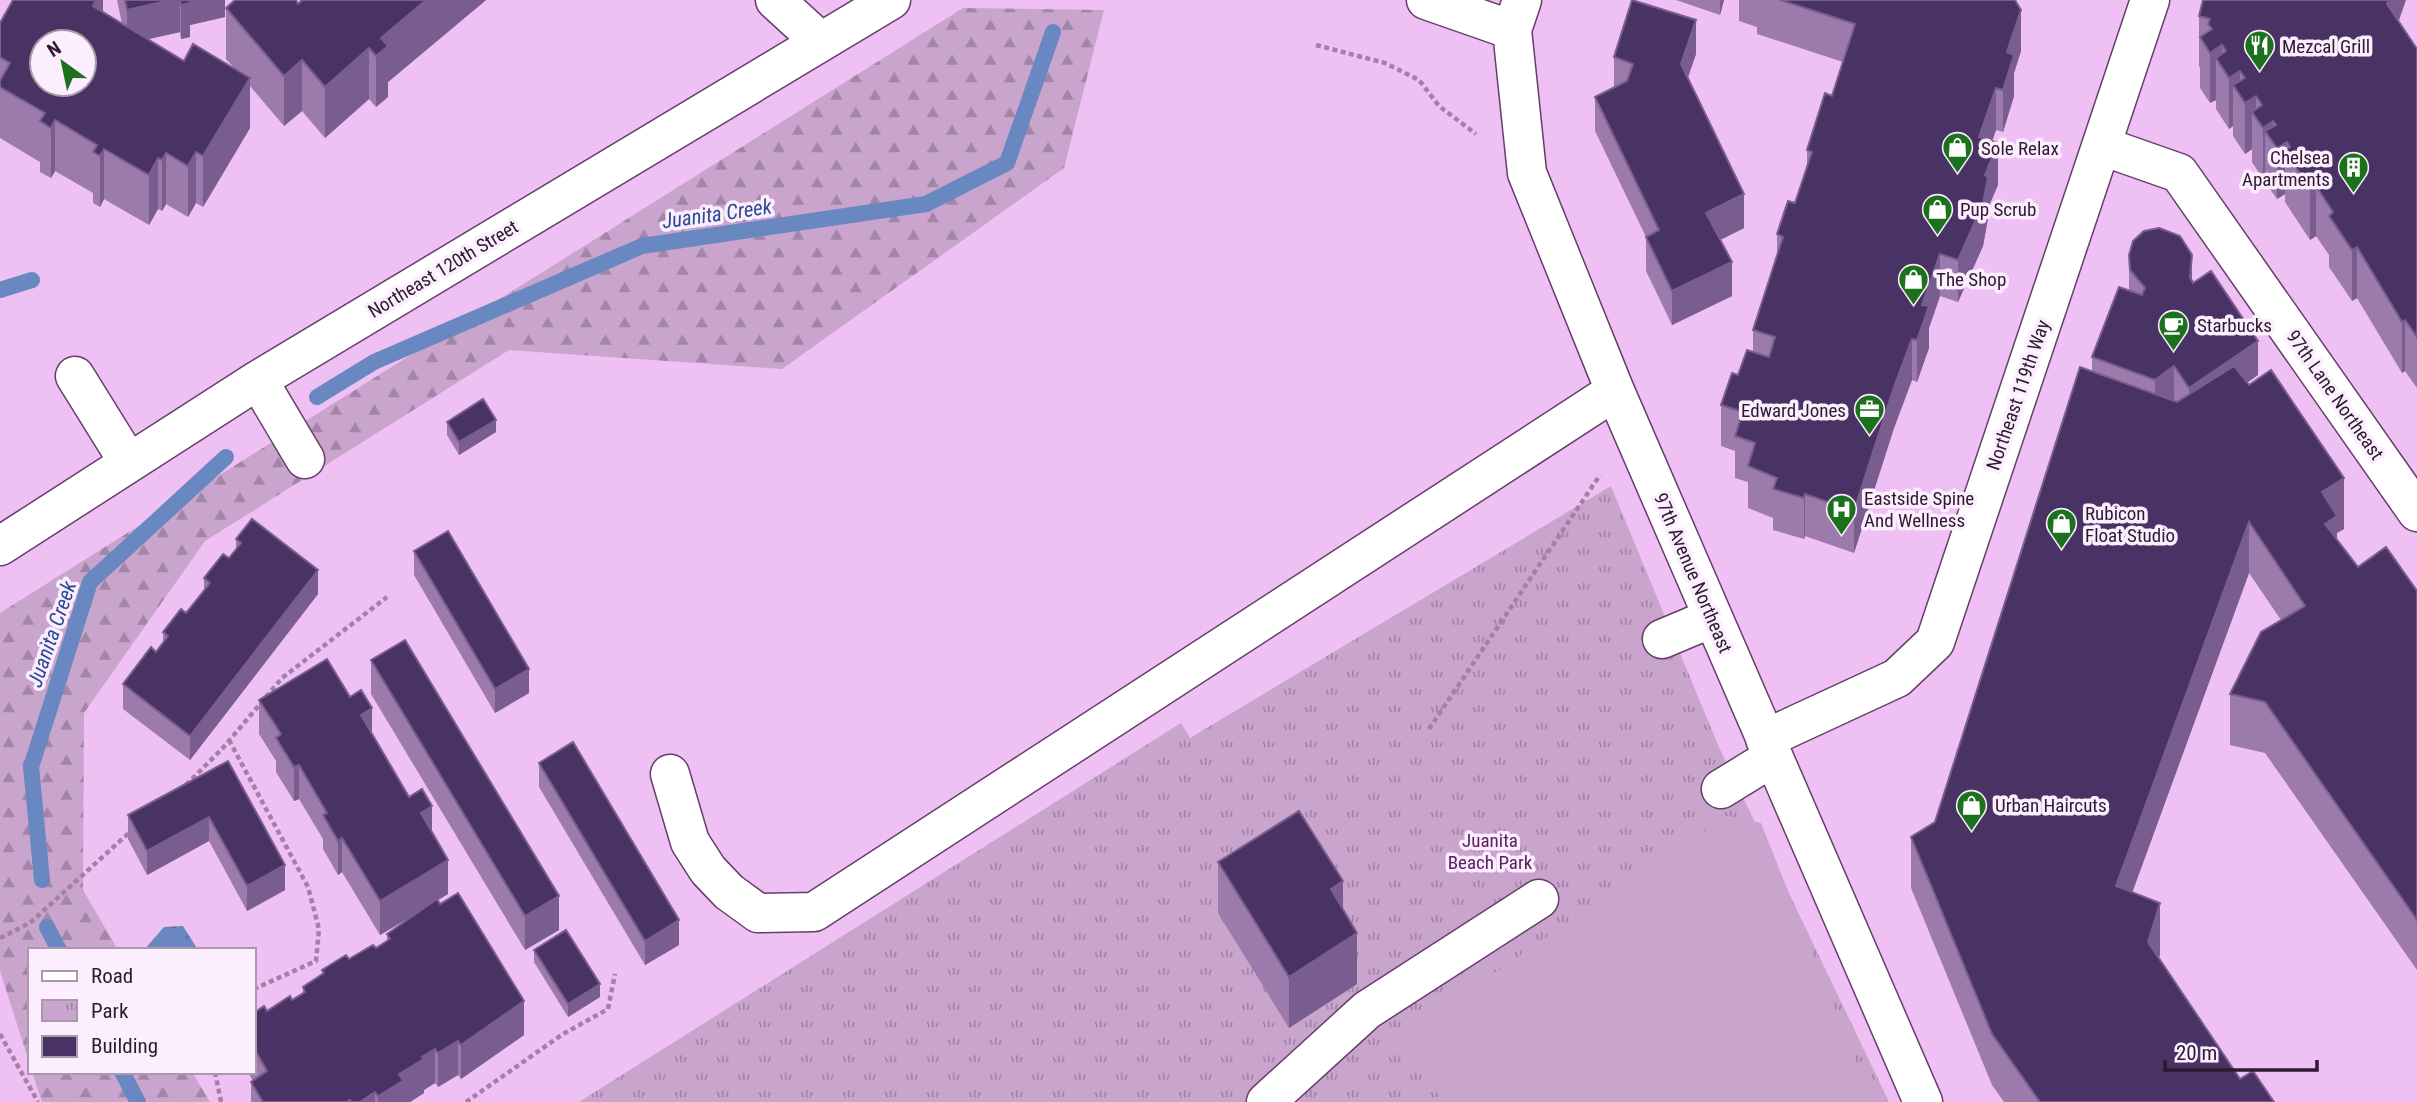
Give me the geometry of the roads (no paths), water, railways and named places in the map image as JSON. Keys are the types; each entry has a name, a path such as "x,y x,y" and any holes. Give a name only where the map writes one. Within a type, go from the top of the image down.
{"street":[{"path":"775,0 821,42"},
{"name":"Northeast 120th Street","path":"0,546 258,380 891,0"},
{"path":"1426,0 1517,15"},
{"name":"Northeast 119th Way","path":"1721,789 1769,748 1897,678 1935,642 2150,0"},
{"name":"97th Avenue Northeast","path":"1517,15 1527,173 1615,391 1923,1102"},
{"name":"97th Lane Northeast","path":"2102,146 2179,173 2417,512"},
{"path":"75,376 129,463"},
{"path":"258,380 304,459"},
{"path":"670,774 690,842 708,870 729,892 758,913 814,912 1615,391"},
{"path":"1662,639 1712,618"},
{"path":"1266,1102 1367,1010 1539,899"}],"water":[{"path":"183,926 197,948 146,948 164,927"}],"waterway":[{"name":"Juanita Creek","path":"317,397 374,362 642,246 926,204 1007,163 1053,32"},
{"name":"Juanita Creek","path":"0,290 32,280"},
{"name":"Juanita Creek","path":"42,880 31,767 90,582 226,457"},
{"name":"Juanita Creek","path":"47,927 58,948"},
{"name":"Juanita Creek","path":"123,1074 138,1102"}],"place":[{"name":"Mezcal Grill","path":"2259,73"},
{"name":"Sole Relax","path":"1958,175"},
{"name":"Chelsea Apartments","path":"2353,195"},
{"name":"Pup Scrub","path":"1937,236"},
{"name":"The Shop","path":"1913,306"},
{"name":"Starbucks","path":"2174,352"},
{"name":"Edward Jones","path":"1869,437"},
{"name":"Eastside Spine And Wellness","path":"1841,536"},
{"name":"Rubicon Float Studio","path":"2062,551"},
{"name":"Urban Haircuts","path":"1972,832"}],"park label":[{"name":"Juanita Beach Park","path":"1490,851"}]}
